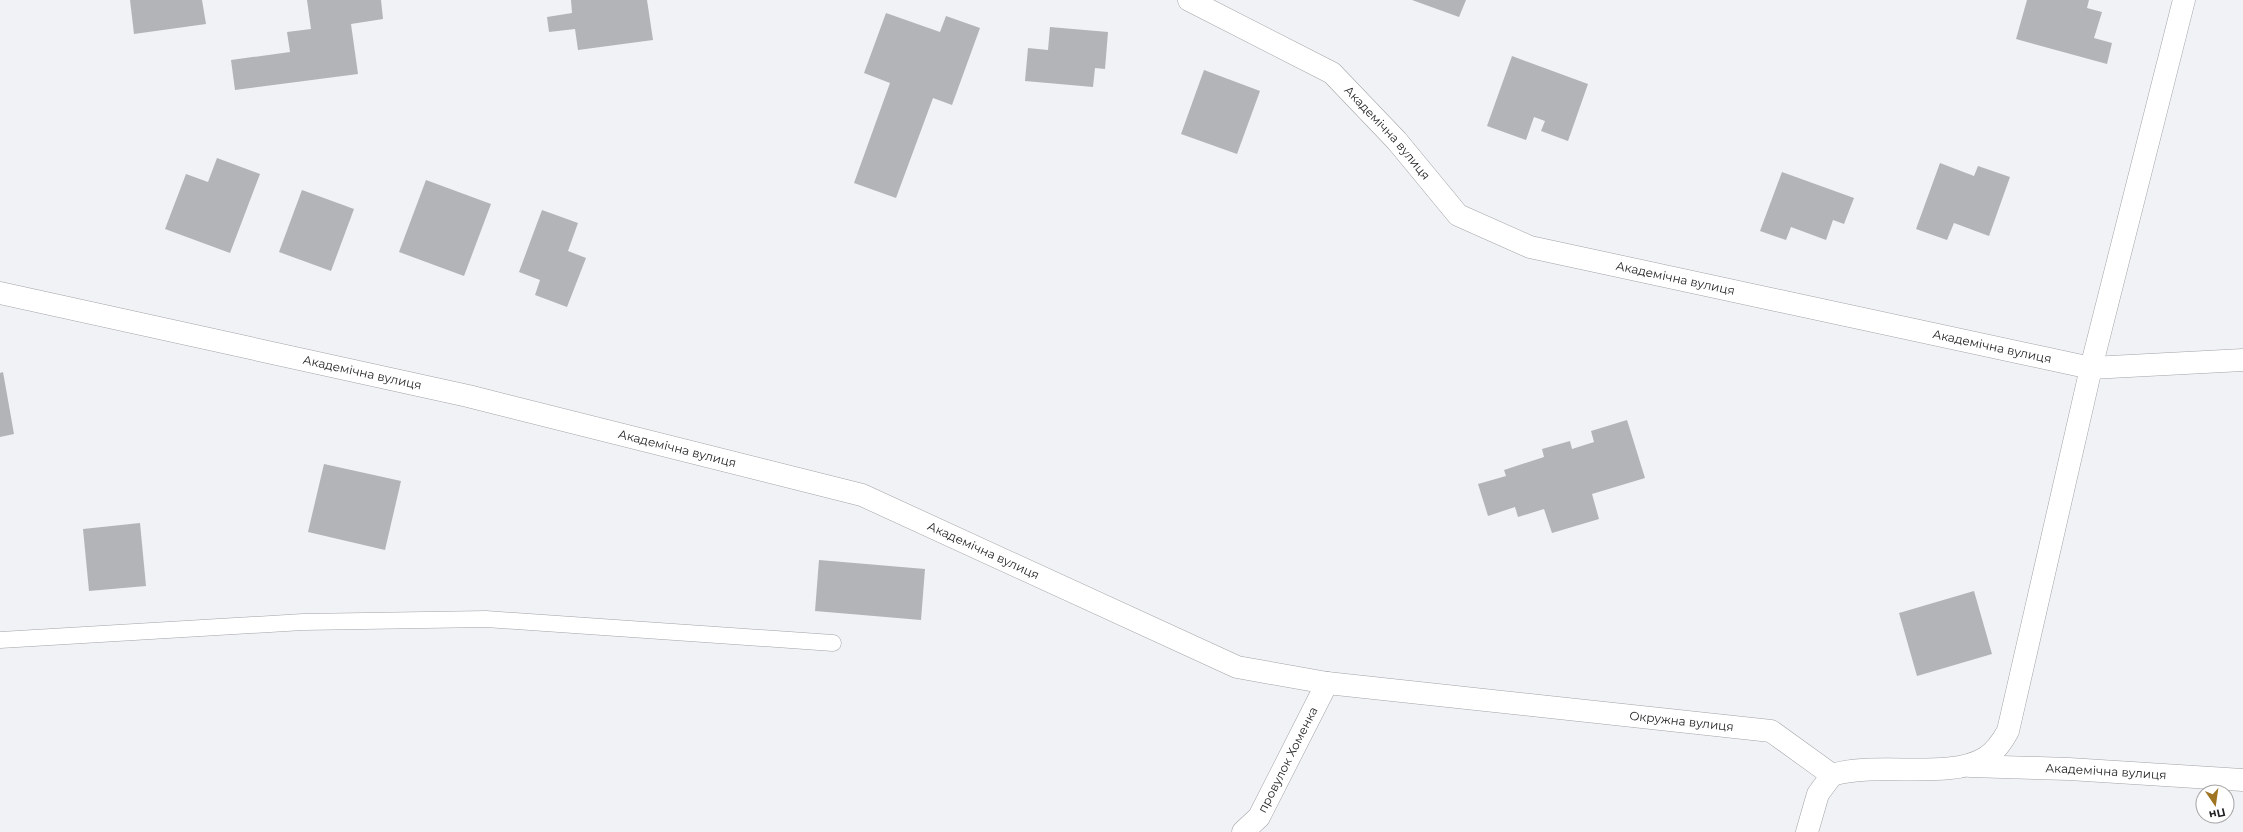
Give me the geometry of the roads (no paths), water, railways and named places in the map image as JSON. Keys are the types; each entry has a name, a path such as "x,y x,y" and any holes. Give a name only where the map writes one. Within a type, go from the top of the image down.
{"street":[{"name":"Академічна вулиця","path":"1189,0 1332,73 1397,141 1458,214 1530,248 2091,368 2243,360"},
{"path":"1807,832 1818,794 1832,775 1861,769 1949,768 1969,766 1985,758 2000,746 2008,731 2091,368 2184,0"},
{"name":"Академічна вулиця","path":"0,293 468,396 862,495 1237,667 1327,683"},
{"name":"Окружна вулиця","path":"1327,683 1771,731 1832,775"},
{"name":"провулок Хоменка","path":"1243,832 1259,817 1327,683"},
{"name":"Академічна вулиця","path":"1969,766 2069,769 2243,780"}],"lane":[{"path":"0,640 302,622 486,619 833,643"}]}
